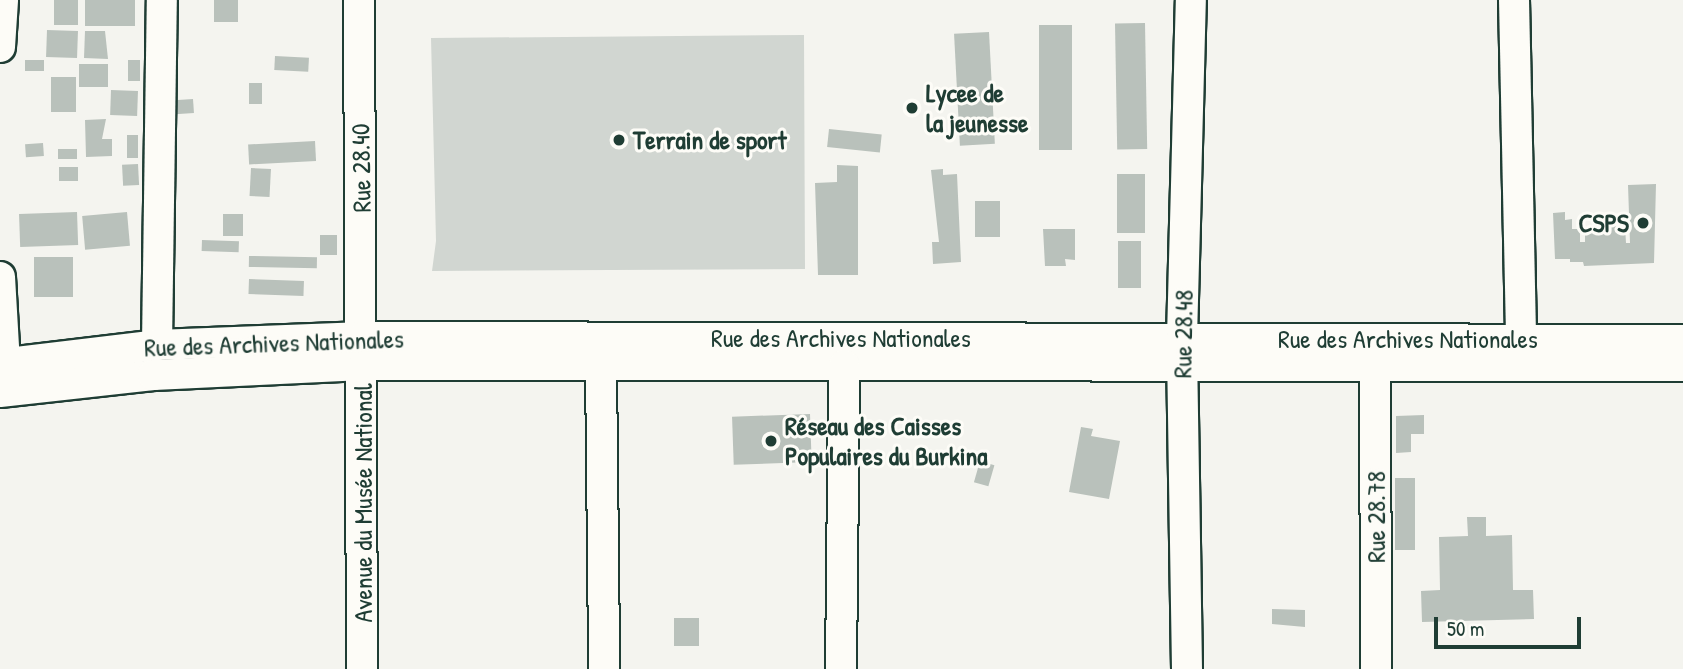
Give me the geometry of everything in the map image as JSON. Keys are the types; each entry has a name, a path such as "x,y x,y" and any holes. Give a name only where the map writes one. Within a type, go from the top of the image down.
{"street":[{"path":"0,47 3,0"},
{"path":"157,345 162,0"},
{"name":"Rue 28.40","path":"359,0 364,351"},
{"name":"Rue 28.48","path":"1186,669 1182,352 1191,0"},
{"path":"1514,0 1521,339"},
{"path":"0,277 2,373"},
{"name":"Rue des Archives Nationales","path":"2,373 153,375 364,351 601,365 844,365 1521,339 1683,340"},
{"name":"Rue des Archives Nationales","path":"2,373 157,345 364,351 1182,352 1375,366 1683,366"},
{"name":"Avenue du Musée National","path":"362,669 364,351"},
{"path":"601,365 604,669"},
{"path":"841,669 844,365"},
{"name":"Rue 28.78","path":"1375,366 1376,669"}],"shaded area":[{"name":"Terrain de sport","path":"804,35 805,269 432,271 436,241 431,38"}],"building":[{"path":"54,0 78,0 78,25 54,25"},
{"path":"85,0 135,0 135,26 85,26"},
{"path":"214,0 238,0 238,22 214,22"},
{"path":"1145,23 1147,149 1117,150 1115,24"},
{"path":"1039,25 1072,25 1072,150 1039,150"},
{"path":"47,30 78,31 77,58 46,57"},
{"path":"85,31 105,31 108,59 84,58"},
{"path":"989,32 995,144 960,146 954,34"},
{"path":"275,56 309,58 308,72 274,70"},
{"path":"25,60 44,60 44,71 25,71"},
{"path":"128,60 140,60 140,81 128,81"},
{"path":"79,64 108,64 108,87 79,87"},
{"path":"51,77 76,77 76,112 51,112"},
{"path":"249,83 262,83 262,104 249,104"},
{"path":"111,90 138,91 137,116 110,115"},
{"path":"193,99 194,113 175,114 174,100"},
{"path":"106,119 102,139 112,139 112,156 86,157 85,120"},
{"path":"829,129 882,135 880,152 827,147"},
{"path":"127,135 138,135 138,158 127,158"},
{"path":"315,141 316,161 249,164 248,145"},
{"path":"43,143 44,156 26,157 25,144"},
{"path":"58,149 77,149 77,159 58,159"},
{"path":"138,164 139,185 123,186 122,165"},
{"path":"837,165 858,166 858,275 818,275 815,183 837,182"},
{"path":"59,167 78,167 78,181 59,181"},
{"path":"251,168 271,169 270,197 250,196"},
{"path":"943,169 943,175 957,174 961,262 933,264 932,242 939,242 931,170"},
{"path":"1117,174 1145,174 1145,233 1117,233"},
{"name":"CSPS","path":"1656,184 1654,263 1584,266 1583,262 1555,259 1553,213 1565,212 1565,220 1572,219 1572,229 1580,229 1580,242 1585,242 1585,227 1595,226 1594,216 1613,215 1614,226 1625,226 1626,243 1630,243 1628,185"},
{"path":"975,201 1000,201 1000,237 975,237"},
{"path":"77,212 78,245 20,247 19,214"},
{"path":"127,212 130,246 85,250 82,216"},
{"path":"223,214 243,214 243,236 223,236"},
{"path":"1043,229 1075,229 1075,260 1065,259 1066,266 1045,266"},
{"path":"320,235 337,235 337,255 320,255"},
{"path":"202,240 239,241 239,252 202,251"},
{"path":"1118,241 1141,241 1141,288 1118,288"},
{"path":"249,256 317,257 317,268 249,267"},
{"path":"34,257 73,257 73,297 34,297"},
{"path":"249,279 304,281 303,296 248,294"},
{"path":"810,414 812,462 734,465 732,417"},
{"path":"1424,415 1424,434 1411,434 1411,452 1396,453 1396,416"},
{"path":"1081,427 1093,429 1091,436 1120,441 1109,499 1069,492"},
{"path":"980,461 994,465 988,486 974,482"},
{"path":"1395,478 1415,478 1415,550 1395,550"},
{"path":"1467,517 1486,517 1486,536 1512,535 1513,590 1533,590 1534,619 1422,622 1421,591 1440,590 1439,537 1468,536"},
{"path":"1272,609 1305,610 1305,627 1272,624"},
{"path":"674,618 699,618 699,646 674,646"}],"place":[{"name":"Lycee de la jeunesse","path":"912,108"},
{"name":"Terrain de sport","path":"619,140"},
{"name":"CSPS","path":"1643,223"},
{"name":"Réseau des Caisses Populaires du Burkina","path":"771,441"}]}
